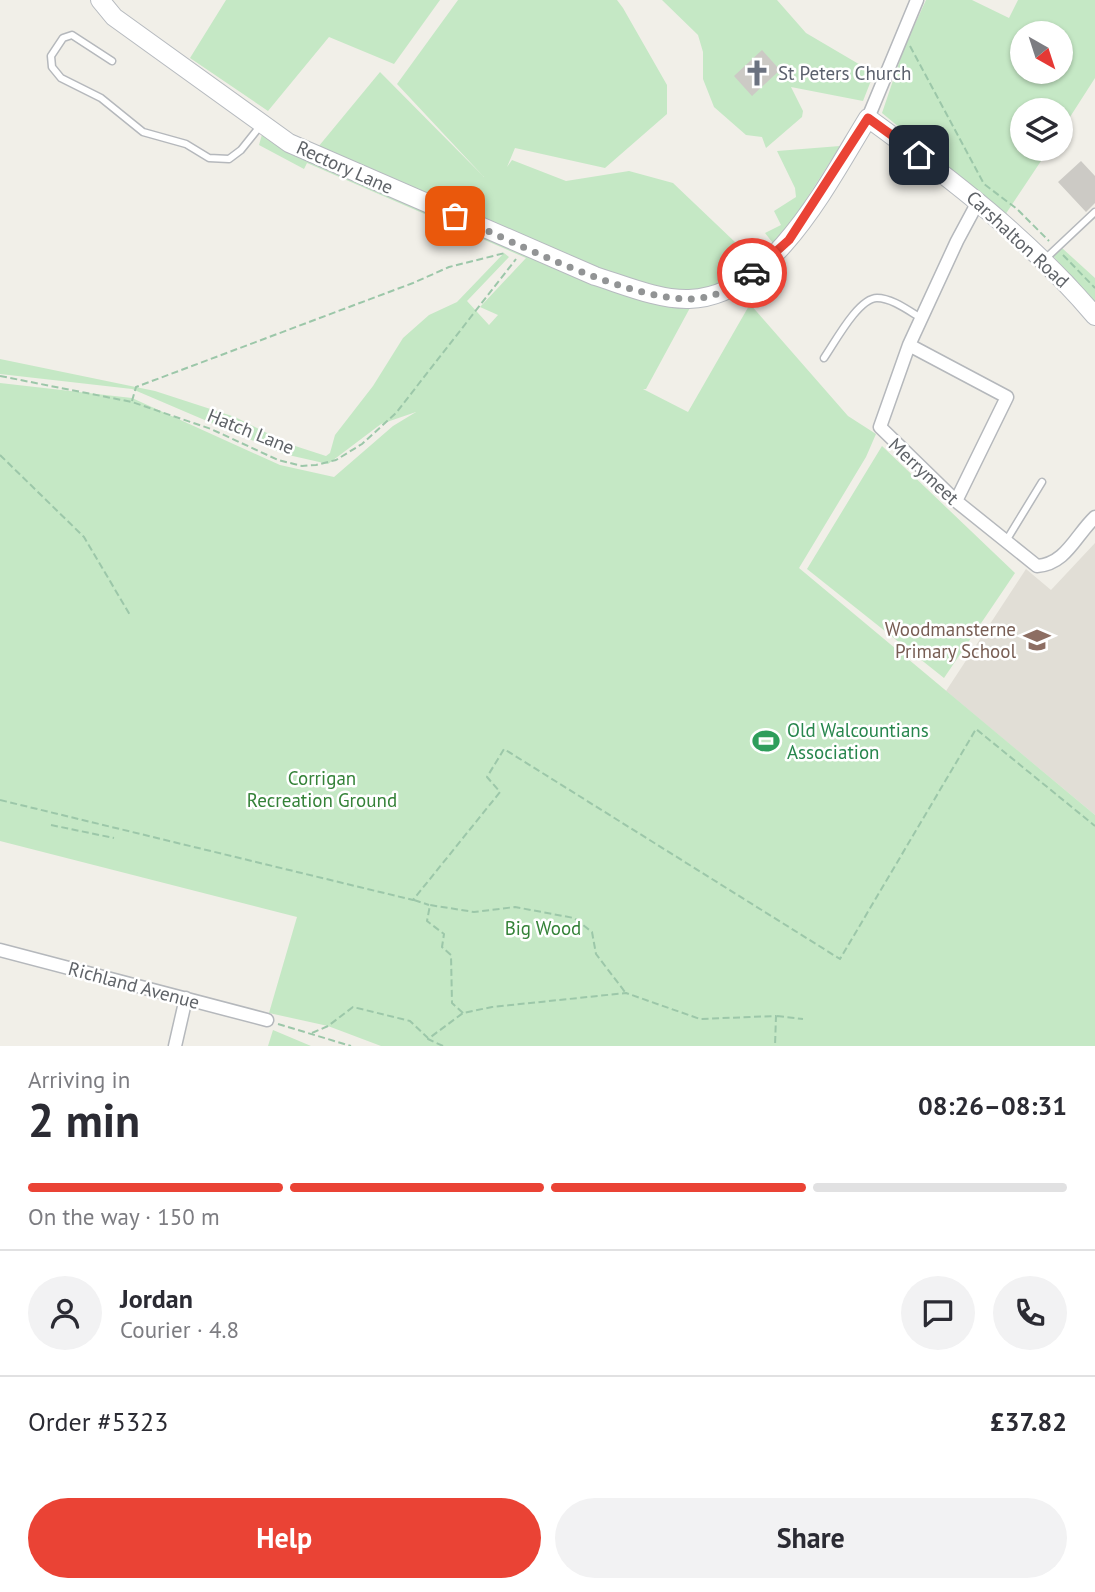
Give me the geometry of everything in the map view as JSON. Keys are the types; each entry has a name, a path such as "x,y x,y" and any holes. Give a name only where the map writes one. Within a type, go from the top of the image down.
{"main road":[{"name":"Rectory Lane","path":"100,0 114,18 289,143 583,272 648,292 689,299 717,293 744,280 779,251 868,118"},
{"name":"Carshalton Road","path":"868,118 1050,254 1095,316"}],"street":[{"path":"868,118 917,0"},
{"name":"Merrymeet","path":"979,200 909,345 880,427 956,501 1037,566 1050,565 1060,560 1095,517"},
{"path":"909,345 1012,397 956,501"},
{"name":"Richland Avenue","path":"0,950 267,1020"},
{"path":"174,1046 186,998"}],"lane":[{"path":"112,61 72,35 63,38 51,56 52,67 61,78 101,99 143,132 187,144 209,158 229,159 241,150 262,123"},
{"path":"1050,254 1095,212"},
{"path":"824,358 852,316 875,298 886,300 921,318"},
{"path":"1005,543 1042,482"}],"path":[{"path":"903,33 984,184 1017,209 1050,254 1095,288"},
{"name":"Hatch Lane","path":"0,376 132,402 211,429 278,460 302,466 336,460 362,444 396,412 520,255 504,253 449,267 413,284 136,387 132,402"},
{"path":"0,455 84,537 130,615"},
{"path":"413,900 500,792 487,777 505,749 841,959 976,729 1095,826"},
{"path":"0,800 430,905 474,912 515,908 574,918 592,932 596,954 626,993"},
{"path":"51,825 114,838"},
{"path":"430,905 427,921 444,934 442,947 451,955 452,1003 463,1013"},
{"path":"428,1039 463,1013 492,1007 626,993 700,1019 776,1016 803,1018"},
{"path":"312,1033 328,1026 353,1007 410,1021 428,1039 443,1046"},
{"path":"775,1046 776,1016"},
{"path":"267,1020 351,1046"}],"shaded area":[{"name":"Woodmansterne Primary School","path":"1095,543 1095,815 946,691 1026,569 1051,590"}],"green space":[{"path":"226,0 440,0 394,64 329,37 268,111 190,58"},
{"path":"458,0 617,0 623,8 667,85 667,114 605,168 515,148 507,167 512,160 566,181 629,171 673,183 757,263 691,306 646,389 643,389 688,412 750,304 848,416 876,434 866,457 799,568 1095,815 1095,1046 381,1046 328,1026 269,1013 297,917 0,841 0,383 132,398 280,465 334,477 393,426 416,412 381,424 328,464 284,454 132,389 0,374 0,359 155,391 235,417 289,444 326,456 330,453 335,435 373,386 403,338 429,315 457,302 504,253 509,257 467,301 489,325 498,315 480,307 526,258 307,163 304,169 259,145 263,131 309,158 380,72 484,177 397,84"},
{"path":"662,0 777,0 806,33 874,73 863,101 791,87 803,111 802,117 766,148 762,137 746,135 714,107 703,79 703,52 698,35"},
{"path":"926,0 972,0 1009,18 1018,0 1095,0 1095,78 1073,112 1073,98 1010,98 1010,161 1041,161 1005,215 882,113 904,48"},
{"path":"840,146 776,247 765,233 781,225 774,211 796,197 795,188 777,151"},
{"path":"1062,248 1095,278 1095,303 1053,256"},
{"path":"882,446 1015,573 944,678 807,569"},
{"path":"273,1030 311,1046 268,1046"}],"building":[{"name":"St Peters Church","path":"762,50 780,70 752,96 734,76"},
{"path":"1081,161 1095,176 1095,203 1086,212 1058,182"}],"way so far":[{"path":"455,216 595,276 648,292 689,299 717,293 744,280 752,273"}],"place":[{"name":"St Peters Church","path":"757,73"},
{"name":"Woodmansterne Primary School","path":"1037,640"},
{"name":"Old Walcountians Association","path":"766,741"}],"route":[{"path":"752,273 789,240 868,118 919,155"}],"park label":[{"name":"Corrigan Recreation Ground","path":"322,789"},
{"name":"Big Wood","path":"543,928"}]}
